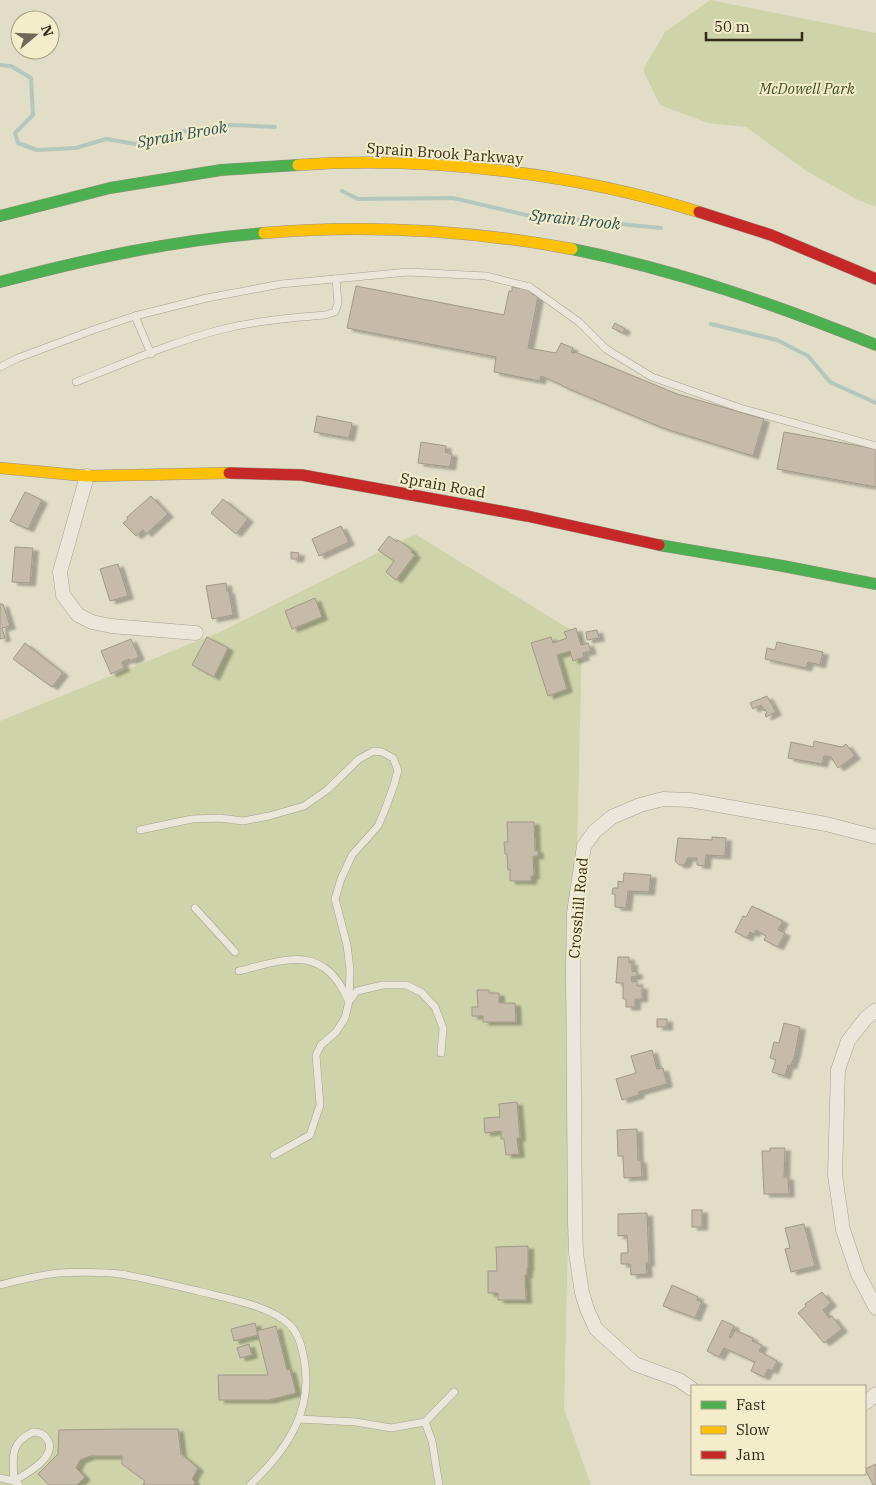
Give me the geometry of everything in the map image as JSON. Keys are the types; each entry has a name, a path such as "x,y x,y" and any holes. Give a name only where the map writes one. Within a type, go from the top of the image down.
{"main road":[{"name":"Sprain Brook Parkway","path":"0,216 130,183 223,169 364,162 458,166 504,170 569,181 644,196 689,208 779,237 876,279"},
{"path":"0,282 95,257 234,234 327,228 421,230 515,239 561,246 634,262 742,294 876,345"},
{"name":"Sprain Road","path":"0,468 87,476 222,473 302,475 527,516 652,544 876,584"}],"street":[{"path":"87,476 60,572 63,595 78,615 92,622 111,626 196,633"},
{"name":"Crosshill Road","path":"691,1388 679,1380 635,1364 596,1329 582,1293 576,1253 575,1221 573,968 574,913 584,846 595,830 612,817 640,805 663,799 690,800 826,824 876,837"},
{"path":"876,1010 866,1018 848,1042 838,1070 835,1175 843,1230 858,1274 876,1308"},
{"path":"866,1402 876,1394"}],"lane":[{"path":"0,367 18,358 135,316 207,298 263,288 408,272 486,276 530,287 579,322 606,349 652,378 740,408 876,446"},
{"path":"76,382 151,354 227,329 259,321 325,315 335,312 338,303 336,279"},
{"path":"135,316 151,354"},
{"path":"140,830 192,820 220,818 243,821 304,806 327,790 359,759 374,751 382,752 392,758 398,770 386,807 374,831 352,856 340,879 336,899 347,945 350,969 349,1001 345,1018 336,1032 321,1045 316,1055 320,1105 313,1129 310,1135 274,1154"},
{"path":"195,908 235,952"},
{"path":"239,971 284,960 309,960 327,968 341,984 349,1001"},
{"path":"349,1001 357,991 383,985 406,985 421,992 435,1008 443,1028 442,1054"},
{"path":"0,1286 59,1273 118,1274 236,1301 273,1314 290,1326 301,1342 307,1376 306,1394 299,1418 286,1442 271,1465 250,1485"},
{"path":"299,1418 356,1422 390,1428 425,1422 454,1392"},
{"path":"425,1422 432,1441 439,1485"},
{"path":"33,1432 40,1432 46,1437 50,1450 47,1456 16,1483 13,1454 16,1444 24,1436 33,1432"},
{"path":"0,1478 16,1483"}],"green space":[{"name":"McDowell Park","path":"710,0 876,33 876,207 856,199 805,170 746,127 708,123 660,105 643,70 665,32"},
{"path":"415,534 582,637 564,1409 591,1485 0,1485 0,721 222,631"}],"building":[{"path":"356,286 504,315 509,291 512,291 512,287 532,290 532,294 538,297 528,348 556,353 561,343 573,348 571,352 677,394 764,419 753,456 663,428 541,376 540,381 494,372 496,357 347,328"},
{"path":"615,323 625,329 623,333 612,328"},
{"path":"317,416 352,423 349,438 314,432"},
{"path":"784,432 876,449 876,487 777,469"},
{"path":"421,442 446,446 445,452 452,454 450,467 418,463"},
{"path":"25,492 42,500 28,529 10,521"},
{"path":"151,496 168,514 146,534 143,530 136,536 123,523 128,519 127,517"},
{"path":"223,499 248,519 236,534 211,513"},
{"path":"341,526 349,542 319,556 312,539"},
{"path":"389,536 412,550 411,552 415,555 396,580 386,572 394,561 378,550"},
{"path":"15,547 33,548 30,583 12,582"},
{"path":"291,552 299,553 298,559 291,559"},
{"path":"118,564 128,596 110,601 100,569"},
{"path":"226,583 233,615 212,619 206,586"},
{"path":"315,598 322,617 292,629 285,611"},
{"path":"0,604 3,604 10,626 2,628 5,638 0,639"},
{"path":"576,628 581,645 588,643 591,651 583,653 584,657 573,661 570,651 557,655 567,689 548,696 531,643 551,637 553,643 567,638 564,632"},
{"path":"597,630 599,638 587,640 586,632"},
{"path":"207,637 228,648 214,677 192,665"},
{"path":"131,639 139,657 122,662 124,668 111,674 101,651"},
{"path":"777,642 823,652 820,665 808,662 806,668 765,659 767,648 775,650"},
{"path":"25,643 63,673 52,687 13,659"},
{"path":"767,696 776,712 766,717 765,714 767,713 761,705 753,709 750,703"},
{"path":"814,741 842,747 846,744 855,756 838,768 831,757 824,756 822,764 788,758 791,742 813,747"},
{"path":"507,822 534,822 535,851 538,850 538,856 533,856 534,876 531,876 531,881 510,881 510,869 508,870 504,842 508,842"},
{"path":"712,837 726,838 725,856 706,855 705,866 697,865 697,858 687,858 686,863 683,865 679,865 675,861 678,838 712,840"},
{"path":"624,873 651,875 649,892 628,891 626,908 615,907 615,894 612,894 613,888 618,888 618,881 623,882"},
{"path":"752,906 783,921 778,930 785,933 778,947 764,940 766,936 756,930 754,934 750,932 747,938 735,932 743,916 746,917"},
{"path":"618,957 629,957 629,963 632,962 632,971 637,972 637,976 631,977 632,982 637,981 637,986 642,986 642,999 635,999 635,1007 626,1007 626,999 623,999 623,983 616,983"},
{"path":"477,990 489,990 489,993 499,993 499,1003 515,1003 516,1022 483,1022 483,1016 472,1016 472,1007 478,1007"},
{"path":"657,1019 667,1019 667,1027 657,1027"},
{"path":"784,1023 800,1027 795,1054 791,1066 788,1065 785,1076 772,1072 776,1060 770,1058 774,1042 779,1043"},
{"path":"652,1050 657,1069 663,1068 667,1084 638,1092 639,1095 622,1100 616,1079 636,1073 631,1056"},
{"path":"517,1102 520,1138 517,1138 519,1154 506,1155 504,1139 501,1139 501,1131 485,1133 484,1118 500,1117 499,1104"},
{"path":"637,1129 638,1160 641,1160 642,1177 624,1178 623,1156 618,1156 617,1130"},
{"path":"770,1148 785,1148 784,1177 788,1177 789,1194 764,1194 762,1151 770,1151"},
{"path":"692,1210 702,1210 702,1227 692,1227"},
{"path":"647,1213 649,1263 646,1263 647,1274 631,1275 630,1264 621,1264 621,1253 628,1253 627,1235 618,1236 618,1214"},
{"path":"804,1224 815,1266 791,1272 785,1249 790,1248 785,1228"},
{"path":"528,1246 528,1268 527,1275 525,1275 526,1300 498,1300 498,1293 488,1293 488,1271 497,1271 496,1247"},
{"path":"672,1285 698,1297 697,1300 702,1302 695,1318 663,1306"},
{"path":"822,1292 831,1303 823,1310 829,1318 832,1316 842,1329 824,1343 798,1313 806,1306 805,1304"},
{"path":"722,1320 734,1326 729,1337 731,1338 735,1330 753,1338 752,1341 762,1345 759,1351 777,1361 772,1371 768,1369 764,1377 751,1371 755,1362 724,1348 719,1357 707,1351"},
{"path":"255,1323 258,1335 234,1341 231,1329"},
{"path":"276,1326 287,1370 290,1369 296,1393 269,1400 219,1400 218,1375 268,1375 257,1331"},
{"path":"249,1344 252,1355 240,1358 237,1348"},
{"path":"178,1429 181,1454 198,1468 192,1479 195,1482 194,1485 145,1485 143,1484 145,1481 122,1464 122,1456 90,1456 80,1460 76,1468 85,1477 77,1485 49,1485 38,1474 58,1454 59,1430"},
{"path":"876,1464 876,1485 873,1485 866,1469"}],"waterway":[{"name":"Sprain Brook","path":"0,65 11,66 31,78 33,115 15,133 18,143 37,150 76,148 106,139 136,144 184,131 232,125 275,127"},
{"name":"Sprain Brook","path":"342,191 358,199 453,198 526,215 661,228"},
{"name":"Sprain Brook","path":"711,324 777,340 808,356 830,382 876,403"}],"traffic: fast":[{"path":"0,216 110,188 221,170 298,165"},
{"path":"0,282 131,252 197,240 264,233"},
{"path":"572,249 688,278 802,316 876,345"},
{"path":"659,545 876,584"}],"traffic: slow":[{"path":"298,165 398,163 500,170 602,187 651,198 699,212"},
{"path":"264,233 341,229 418,230 495,237 572,249"},
{"path":"0,468 87,476 229,473"}],"traffic: jam":[{"path":"699,212 771,235 876,279"},
{"path":"229,473 302,475 527,516 659,545"}]}
